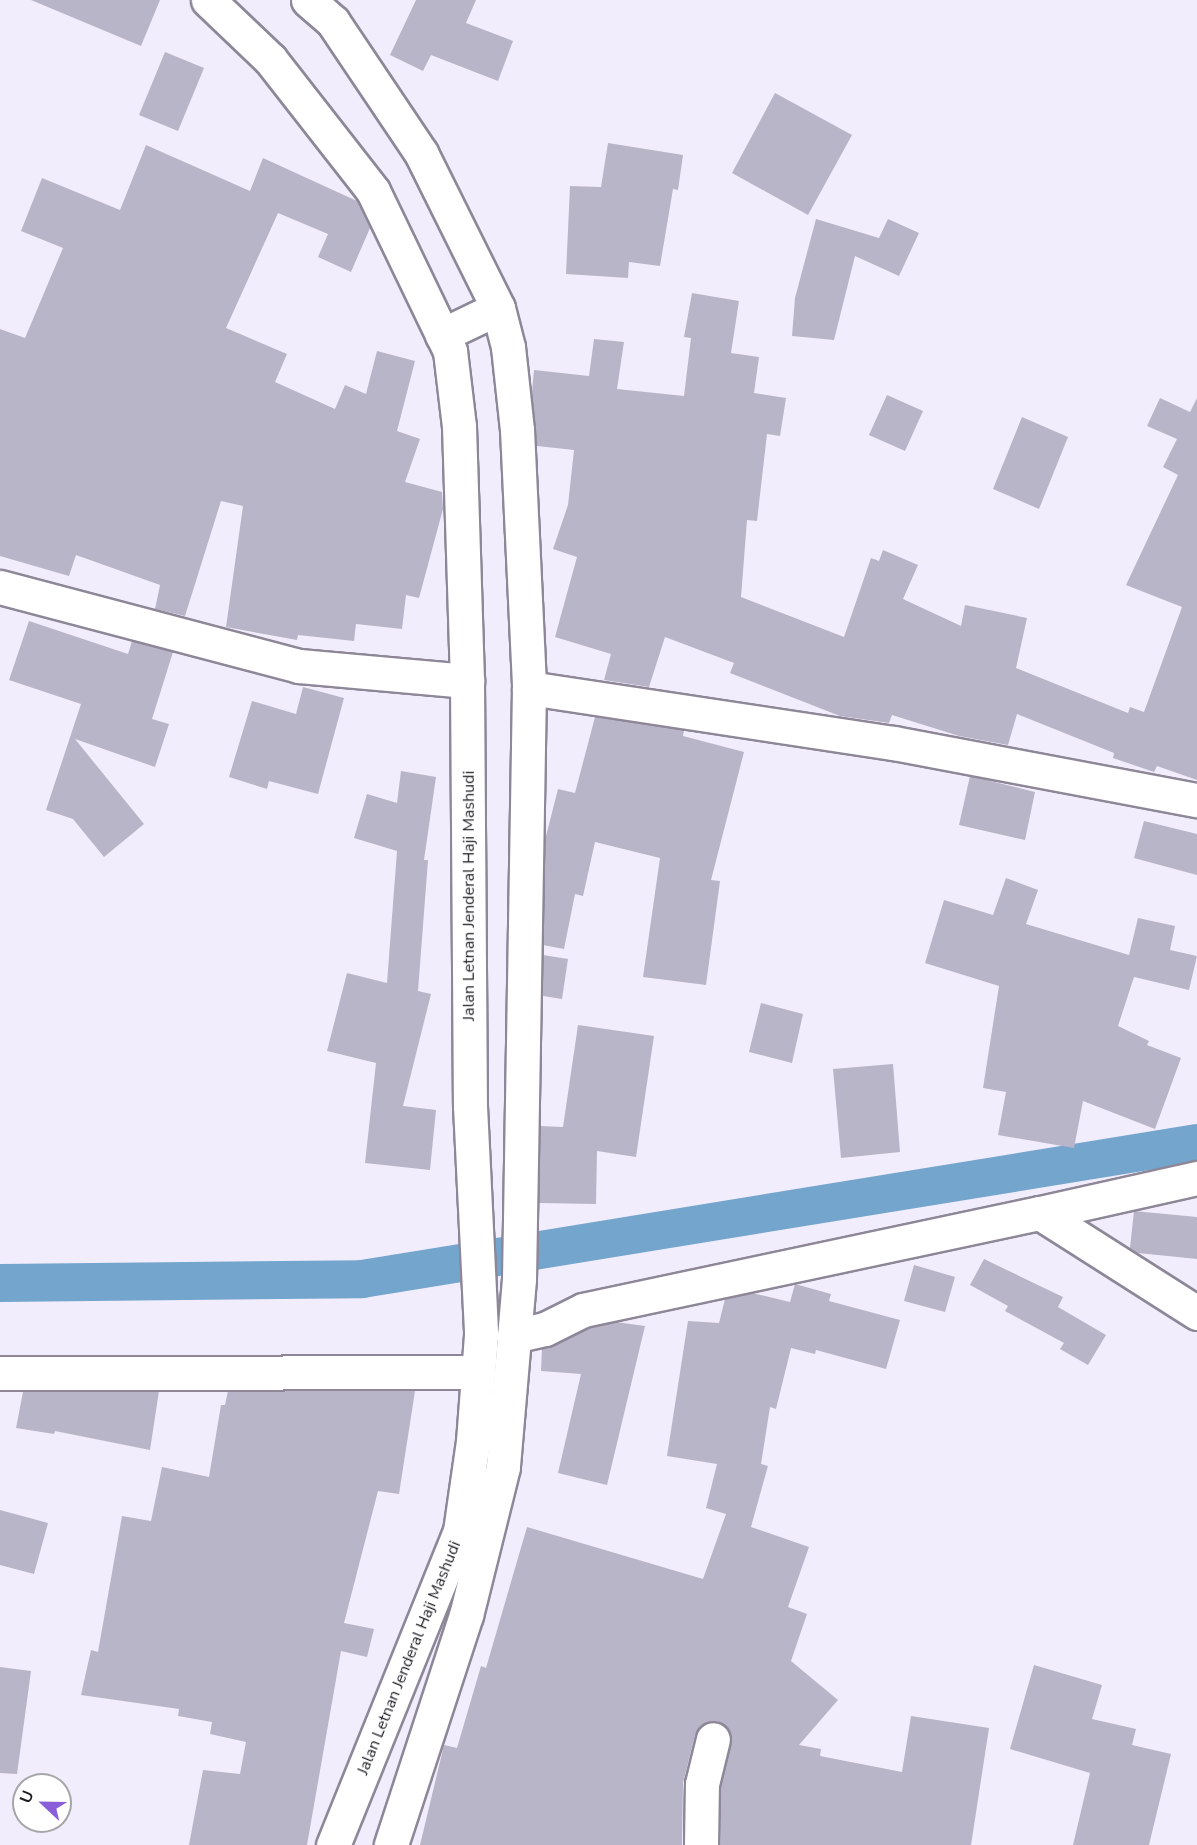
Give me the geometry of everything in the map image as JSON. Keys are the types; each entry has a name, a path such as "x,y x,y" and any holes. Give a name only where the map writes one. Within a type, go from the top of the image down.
{"main road":[{"name":"Jalan Letnan Jenderal Haji Mashudi","path":"208,0 270,59 373,191 442,335 457,385 467,681 470,1106 481,1335 479,1372 460,1531 333,1845"},
{"name":"Jalan Letnan Jenderal Haji Mashudi","path":"308,0 333,22 421,153 498,308 508,347 517,430 529,688 519,1218 515,1323 503,1467 483,1553 390,1845"},
{"path":"442,335 498,308"},
{"path":"0,587 299,666 467,681"},
{"path":"529,688 894,743 1197,800"},
{"path":"470,1106 522,1103"},
{"path":"515,1323 545,1329 583,1310 1197,1178"},
{"path":"1040,1213 1197,1313"},
{"path":"0,1373 479,1372"},
{"path":"701,1845 702,1784 713,1739"}],"building":[{"path":"31,0 160,0 141,46"},
{"path":"416,0 476,0 466,23 513,41 498,81 431,55 423,71 390,55"},
{"path":"165,52 204,68 178,131 139,115"},
{"path":"775,93 852,135 808,215 732,173"},
{"path":"608,143 683,155 678,190 673,189 660,266 629,262 628,278 566,274 570,186 601,187"},
{"path":"146,145 250,191 263,158 357,201 370,228 351,272 318,257 328,234 278,213 226,328 287,354 275,382 335,409 345,385 366,394 377,351 415,361 397,431 420,439 405,482 442,492 443,509 419,598 406,595 402,629 356,624 354,641 298,635 297,640 226,627 243,506 221,501 185,616 155,609 160,585 76,555 69,576 0,556 0,329 25,338 63,248 21,231 42,178 120,210"},
{"path":"816,219 879,238 888,219 919,233 899,276 855,256 834,340 792,336 795,298"},
{"path":"692,293 739,301 731,353 759,357 754,393 786,398 780,436 767,434 757,521 747,520 741,597 844,637 871,558 879,561 883,550 918,565 903,599 961,626 965,605 1027,618 1016,668 1128,713 1130,707 1144,712 1182,607 1126,585 1178,475 1163,467 1177,439 1147,426 1160,398 1190,412 1197,398 1197,780 1157,766 1154,772 1113,758 1114,753 1017,714 1008,745 959,736 892,715 889,723 840,716 730,673 734,663 665,637 649,687 604,680 611,654 555,637 577,557 553,549 568,505 574,450 537,446 532,392 534,370 589,376 594,339 624,342 617,389 684,396 691,338 684,337"},
{"path":"887,395 923,411 905,451 869,435"},
{"path":"1022,417 1068,437 1039,509 993,489"},
{"path":"29,621 128,654 132,641 173,652 152,719 169,724 155,767 75,739 144,824 104,857 73,819 46,810 81,704 9,680"},
{"path":"303,687 344,698 318,794 269,781 267,789 229,777 252,701 296,714"},
{"path":"595,717 684,730 683,736 744,752 711,880 720,881 706,985 643,977 660,858 595,842 583,896 575,894 564,949 543,945 545,840 558,789 575,793"},
{"path":"401,771 436,777 424,860 428,860 418,991 431,994 403,1106 436,1110 430,1170 365,1163 376,1063 327,1051 347,973 387,983 397,851 354,838 367,794 397,803"},
{"path":"970,776 1035,792 1025,840 959,825"},
{"path":"1144,821 1197,834 1197,875 1134,858"},
{"path":"1006,878 1038,890 1026,924 1129,955 1138,918 1175,926 1170,950 1197,956 1189,990 1134,977 1118,1026 1149,1041 1147,1045 1181,1058 1155,1129 1083,1101 1074,1148 998,1135 1006,1092 983,1088 999,986 925,963 944,900 993,915"},
{"path":"543,955 568,959 562,999 543,996"},
{"path":"761,1003 803,1014 792,1063 749,1052"},
{"path":"578,1025 654,1036 636,1157 597,1151 596,1204 539,1203 540,1126 563,1127"},
{"path":"893,1064 900,1152 841,1158 833,1069"},
{"path":"1134,1211 1197,1217 1197,1259 1138,1253 1130,1248"},
{"path":"984,1259 1063,1297 1058,1307 1106,1335 1088,1365 1060,1349 1064,1343 1005,1311 1008,1306 970,1285"},
{"path":"914,1265 955,1277 945,1312 904,1301"},
{"path":"795,1284 831,1294 829,1301 900,1320 886,1369 816,1350 815,1354 791,1348 776,1409 770,1407 761,1464 768,1466 751,1527 809,1547 788,1607 807,1614 791,1661 838,1700 799,1745 821,1749 820,1756 902,1772 911,1716 989,1728 971,1845 720,1845 721,1786 731,1734 717,1721 700,1726 695,1735 683,1783 682,1845 420,1845 444,1745 457,1748 481,1666 486,1668 527,1527 703,1579 726,1514 706,1508 717,1464 667,1456 688,1321 719,1323 725,1299 752,1293 790,1302"},
{"path":"616,1322 645,1326 607,1485 558,1473 581,1374 541,1371 542,1349 589,1328"},
{"path":"159,1391 150,1450 55,1431 54,1434 16,1428 23,1392"},
{"path":"228,1391 415,1391 399,1494 378,1491 344,1623 374,1629 367,1657 341,1651 307,1845 189,1845 203,1770 240,1774 246,1742 210,1734 212,1722 178,1716 179,1709 81,1695 91,1650 98,1652 122,1516 151,1521 162,1467 209,1477 221,1405 225,1405"},
{"path":"0,1510 48,1523 34,1574 0,1565"},
{"path":"1034,1665 1102,1685 1092,1719 1136,1729 1132,1745 1171,1754 1149,1845 1073,1845 1090,1773 1010,1749"},
{"path":"0,1667 31,1671 17,1773 0,1773"}],"waterway":[{"path":"0,1283 362,1279 1197,1143"}]}
